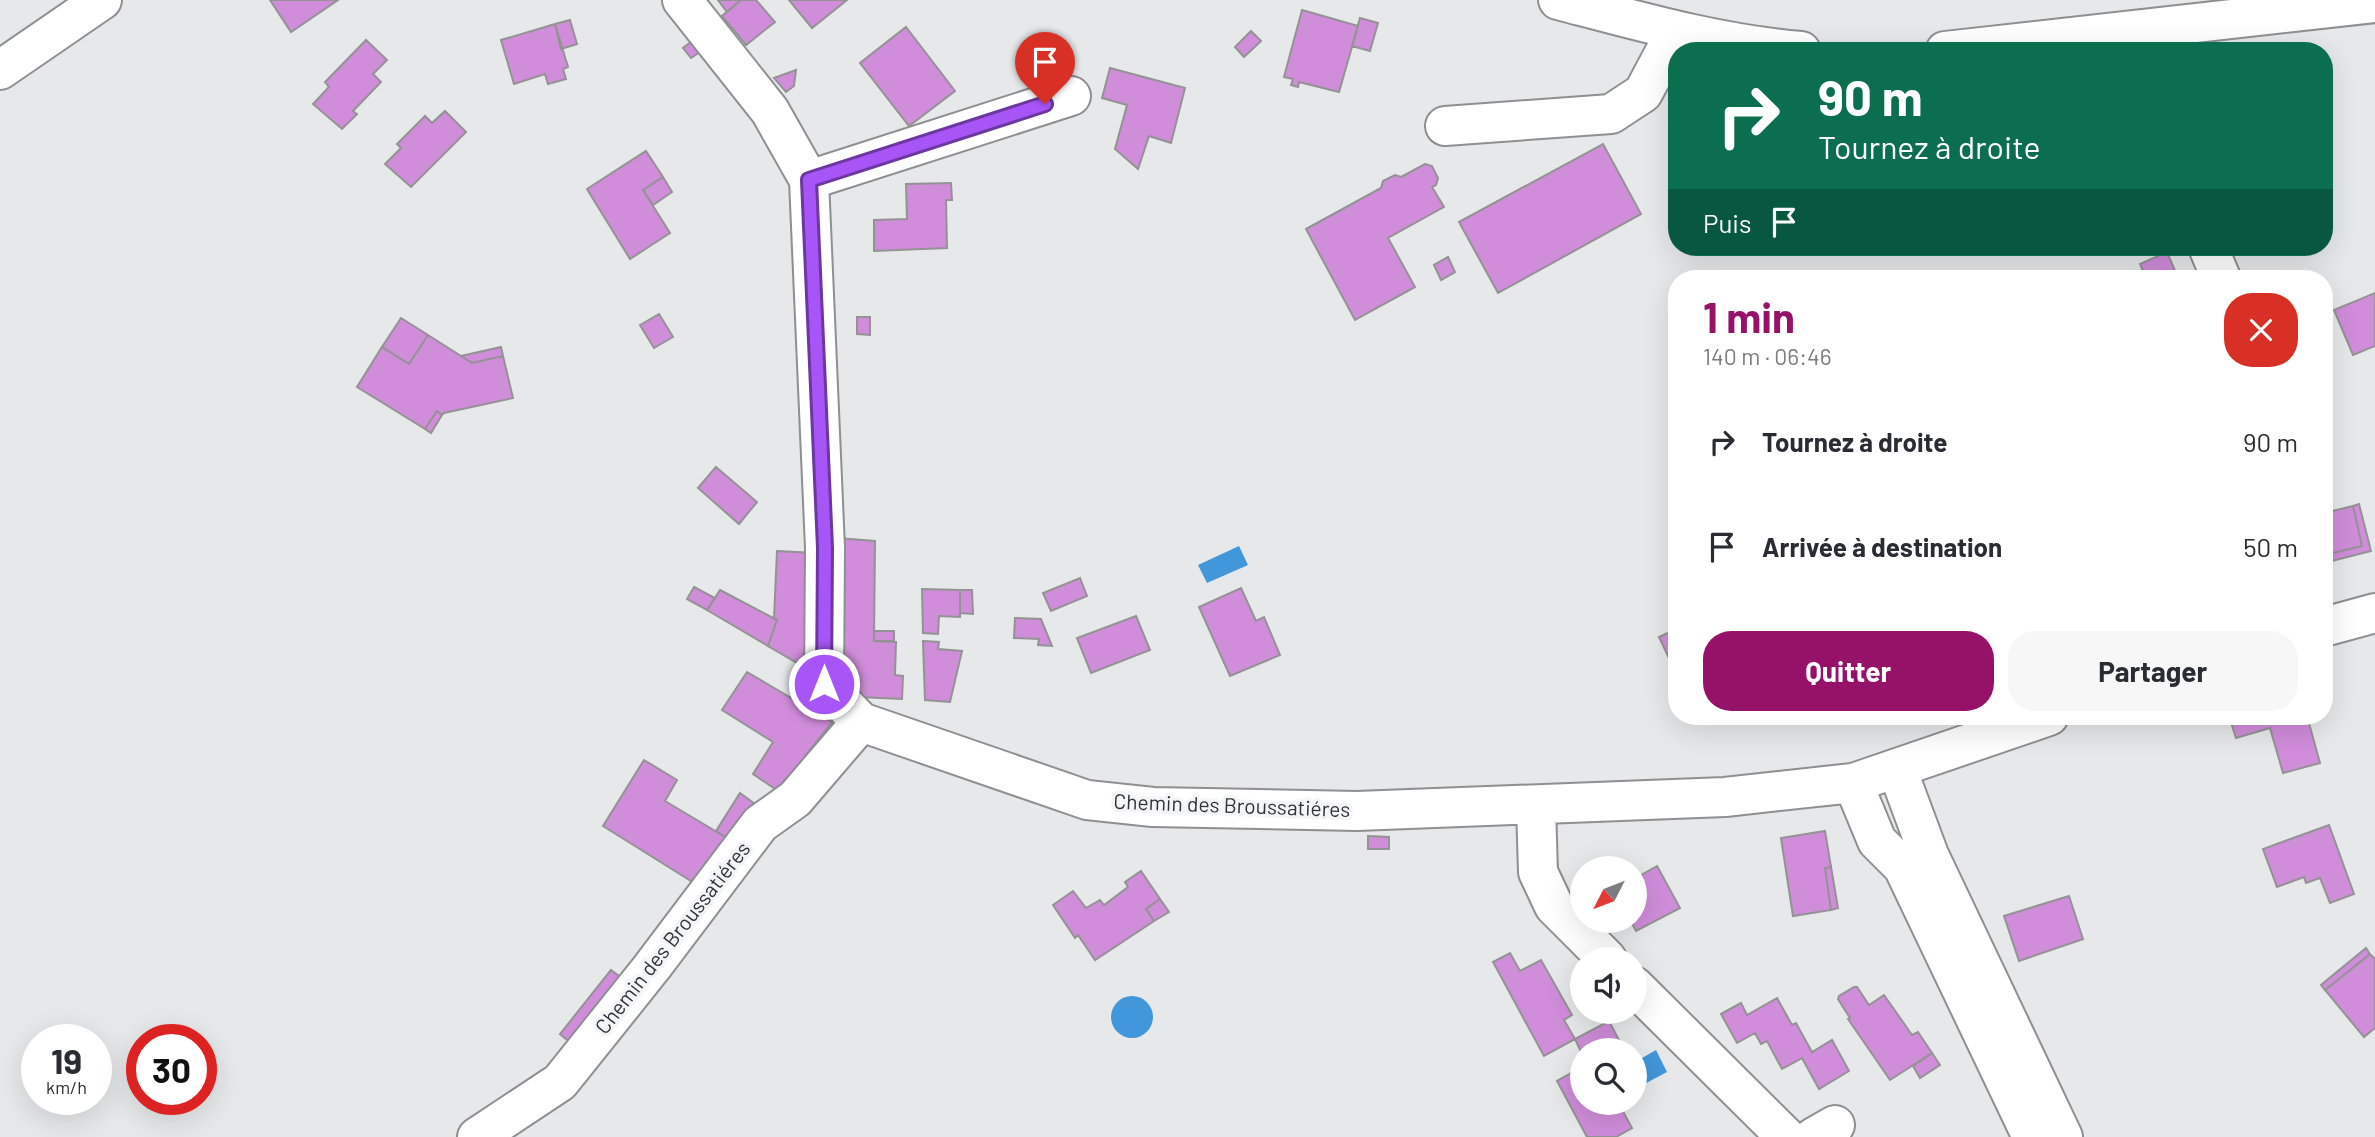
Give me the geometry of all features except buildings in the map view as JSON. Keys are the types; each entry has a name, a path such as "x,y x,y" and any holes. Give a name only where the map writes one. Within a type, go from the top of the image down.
{"street":[{"path":"0,71 102,0"},
{"path":"682,0 769,111 809,180 825,548 824,684 861,722"},
{"path":"1558,0 1676,31 1732,42"},
{"path":"2123,42 2202,11 2375,3"},
{"path":"1670,42 1676,31"},
{"path":"1445,126 1611,114 1643,93 1668,46"},
{"path":"809,180 1071,96"},
{"path":"2333,625 2375,612"},
{"name":"Chemin des Broussatiéres","path":"477,1137 560,1082 652,967 760,824 795,799 861,722 1087,800 1153,807 1357,811 1725,797 1853,783 2023,725"},
{"path":"1897,769 1929,855 2063,1137"},
{"path":"1853,783 1877,841 1903,867 2032,1137"},
{"path":"1536,806 1538,872 1555,906 1595,947"},
{"path":"1647,999 1786,1137"}],"water":[{"path":"1239,546 1248,565 1207,583 1198,565"},
{"path":"1132,996 1147,1002 1153,1017 1147,1032 1132,1038 1117,1032 1111,1017 1117,1002"},
{"path":"1656,1050 1667,1072 1647,1083 1647,1055"}],"route":[{"path":"824,684 825,548 809,180 1045,104"}]}
